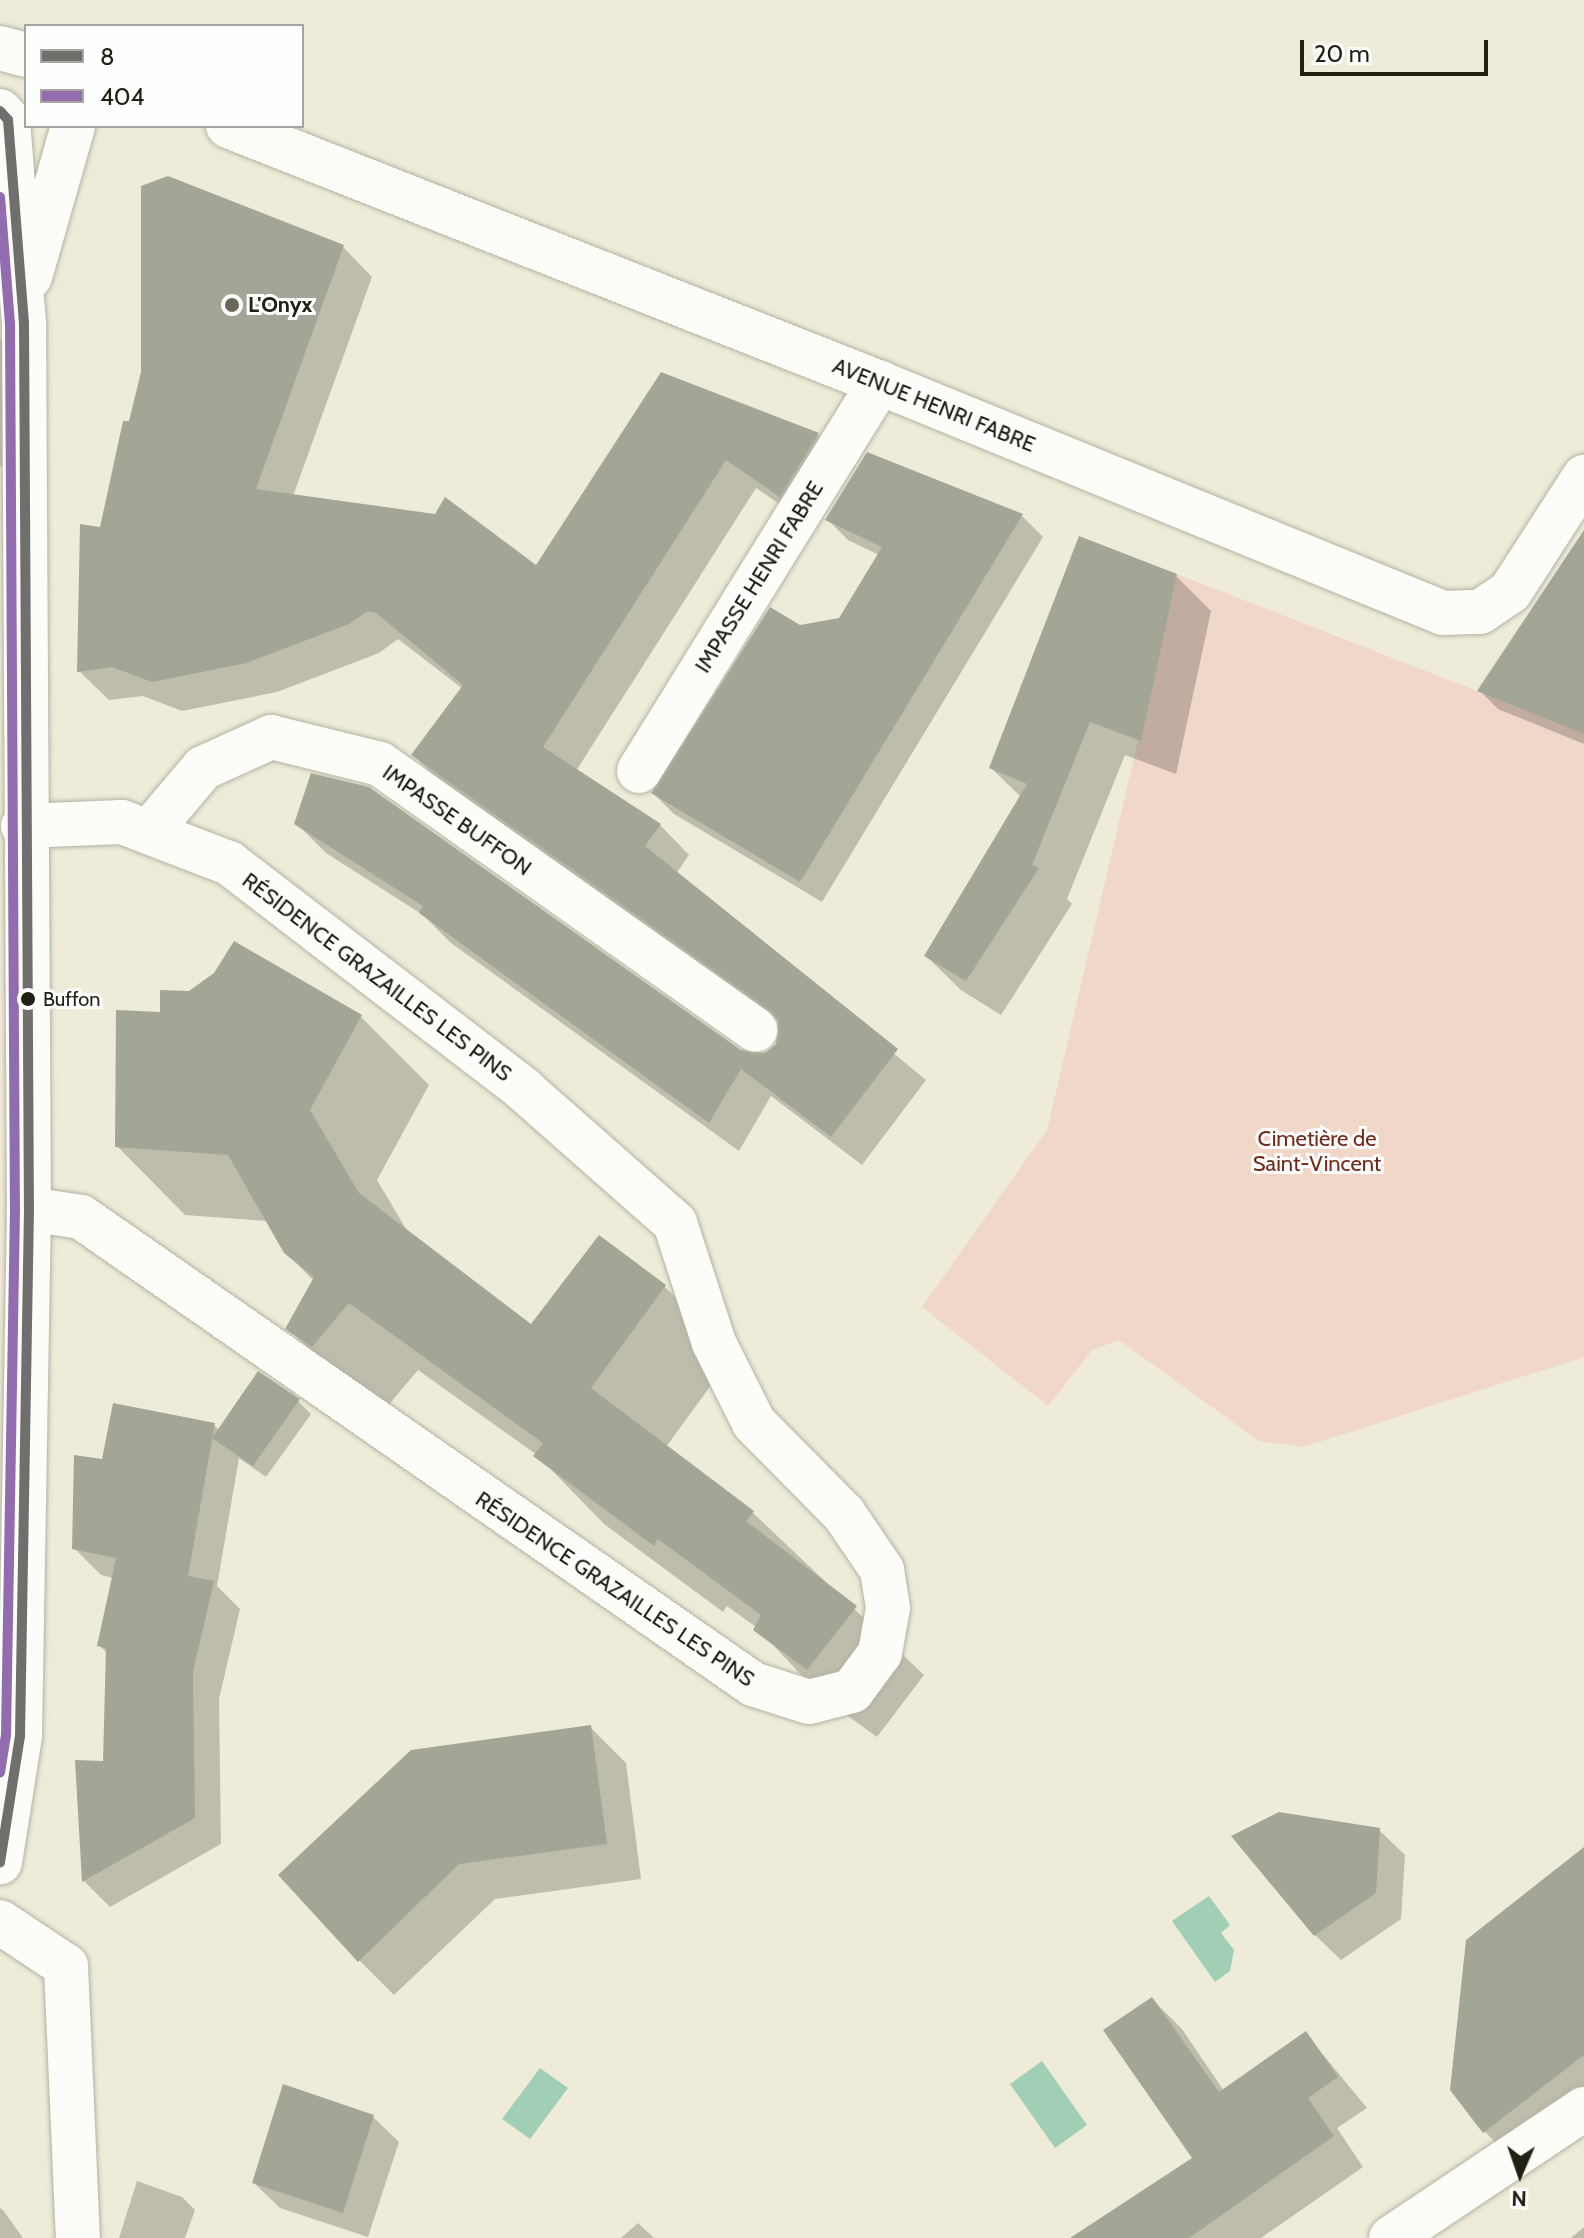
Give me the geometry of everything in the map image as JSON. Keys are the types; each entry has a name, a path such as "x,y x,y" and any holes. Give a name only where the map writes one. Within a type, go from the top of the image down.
{"street":[{"path":"0,48 24,54"},
{"path":"0,111 8,120 23,299 23,826 29,1209 20,1736 0,1862"},
{"path":"23,299 72,128"},
{"name":"AVENUE HENRI FABRE","path":"233,128 880,383 1443,613 1480,612 1510,592 1584,477"},
{"name":"IMPASSE HENRI FABRE","path":"639,771 880,383"},
{"name":"IMPASSE BUFFON","path":"149,832 203,768 271,737 380,764 755,1030"},
{"name":"RÉSIDENCE GRAZAILLES LES PINS","path":"23,826 122,822 229,863 523,1089 675,1223 714,1343 754,1423 844,1514 882,1570 888,1608 880,1653 852,1691 809,1702 753,1684 81,1217 29,1209"},
{"path":"0,1922 66,1966 78,2238"},
{"path":"1391,2238 1584,2109"}],"green space":[{"name":"Cimetière de Saint-Vincent","path":"1584,531 1584,1357 1303,1447 1259,1441 1119,1340 1092,1350 1048,1406 922,1307 1047,1130 1177,574 1477,691"}],"shaded area":[{"path":"1209,1896 1230,1925 1221,1933 1234,1950 1230,1971 1215,1982 1172,1921"},
{"path":"1042,2061 1087,2125 1055,2148 1010,2084"},
{"path":"540,2068 568,2088 530,2139 502,2119"}],"building":[{"path":"168,176 344,245 256,489 435,514 445,497 536,565 661,372 819,433 780,497 726,460 543,747 661,824 645,846 898,1049 831,1137 741,1069 709,1123 419,913 423,906 294,824 311,773 369,787 741,1050 765,1053 776,1044 778,1020 769,1010 411,755 463,685 376,613 368,611 349,624 246,663 152,682 112,667 77,672 80,524 100,527 123,421 129,421 141,372 141,186"},
{"path":"867,452 1023,514 800,882 651,793 770,607 800,625 839,618 882,547 825,520"},
{"path":"1584,530 1584,734 1477,691"},
{"path":"1079,536 1177,574 1141,741 1090,722 1032,865 1039,868 966,981 924,956 1027,784 989,768"},
{"path":"234,941 362,1015 310,1110 359,1193 531,1324 599,1235 666,1285 591,1388 754,1511 746,1521 857,1606 807,1670 753,1630 761,1615 658,1539 654,1546 533,1456 543,1443 349,1303 312,1347 285,1329 314,1277 284,1253 228,1155 115,1147 116,1010 160,1012 160,990 189,991 214,973"},
{"path":"258,1371 300,1399 253,1466 212,1438"},
{"path":"113,1403 215,1423 188,1576 214,1581 193,1672 195,1818 82,1882 75,1760 103,1761 106,1648 97,1646 116,1558 72,1549 74,1455 102,1459"},
{"path":"591,1725 607,1844 459,1864 358,1962 278,1875 411,1750"},
{"path":"1279,1812 1380,1828 1376,1893 1314,1936 1231,1836"},
{"path":"1584,1847 1584,2055 1483,2133 1450,2090 1466,1940"},
{"path":"1152,1997 1219,2092 1306,2031 1338,2077 1308,2098 1334,2136 1189,2238 1070,2238 1192,2158 1103,2030"},
{"path":"283,2084 374,2115 343,2213 252,2183"}],"transit line":[{"name":"8","path":"0,111 8,120 24,323 29,1209 20,1736 0,1862"},
{"name":"404","path":"0,197 10,324 15,1209 6,1735 0,1773"}],"place":[{"name":"L'Onyx","path":"232,305"},
{"name":"Buffon","path":"28,999"}]}
